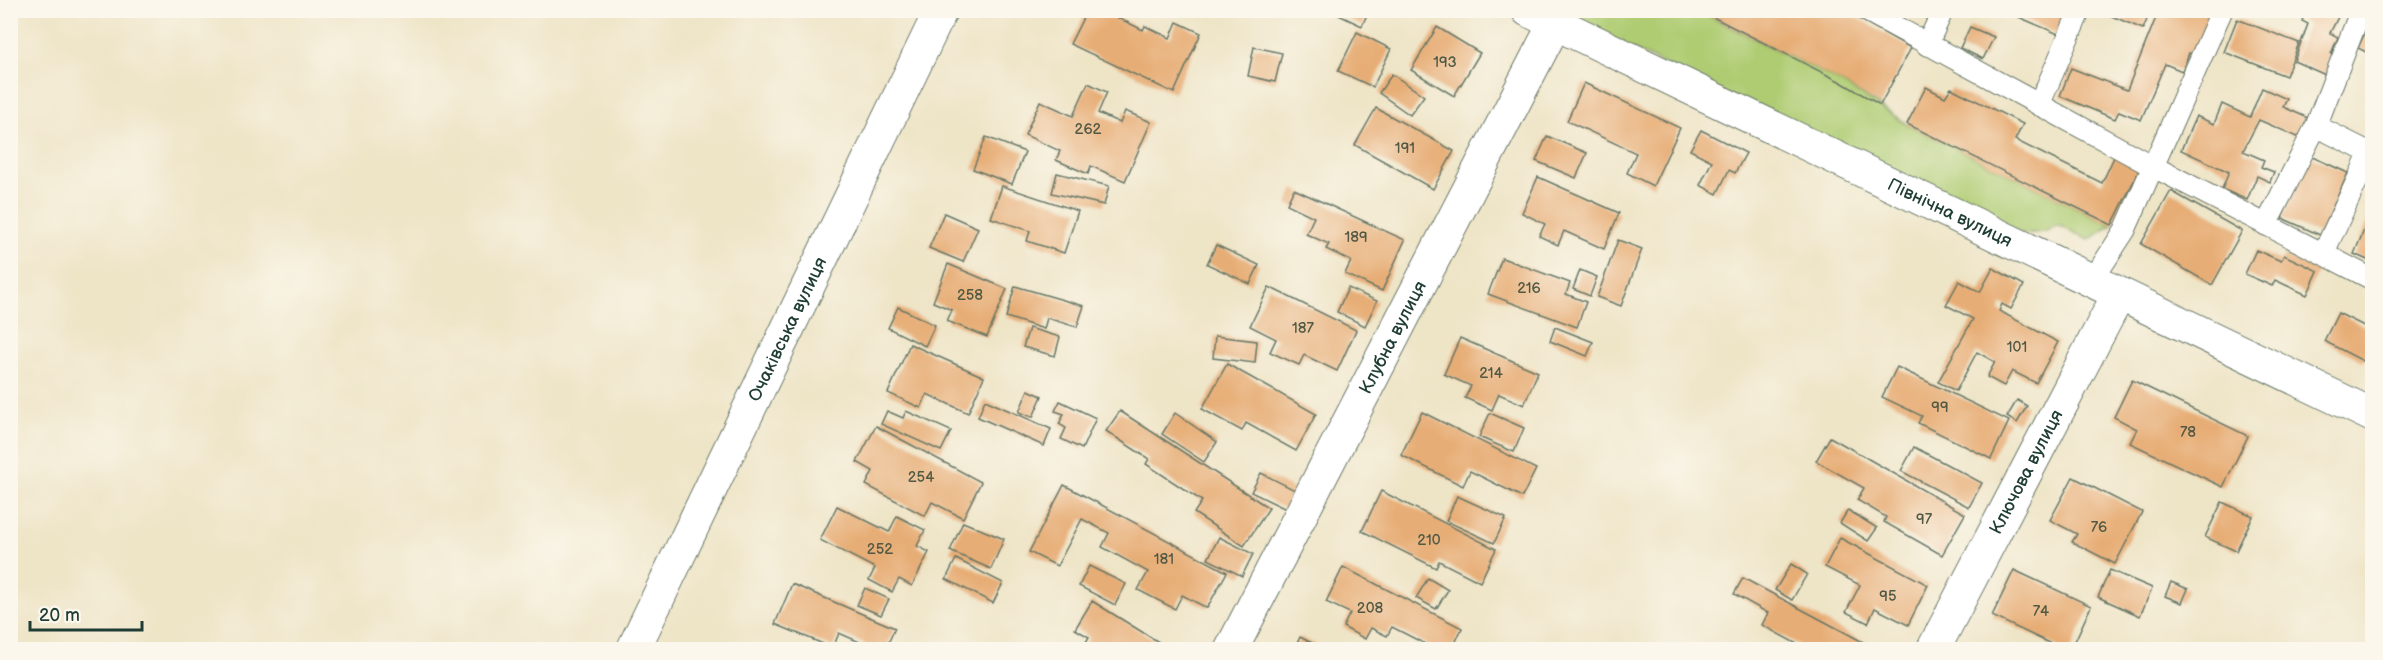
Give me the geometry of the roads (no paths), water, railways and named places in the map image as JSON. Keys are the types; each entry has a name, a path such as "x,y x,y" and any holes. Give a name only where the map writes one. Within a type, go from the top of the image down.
{"street":[{"name":"Очаківська вулиця","path":"633,650 941,10"},
{"name":"Північна вулиця","path":"1542,17 2373,415"},
{"name":"Клубна вулиця","path":"1231,650 1542,17"},
{"name":"Ключова вулиця","path":"1933,650 2106,288"}],"lane":[{"path":"1865,10 2154,167 2373,279"},
{"path":"1927,45 1943,10"},
{"path":"2039,105 2080,10"},
{"path":"2106,288 2125,230 2222,10"},
{"path":"2266,225 2316,126 2361,10"},
{"path":"2316,126 2371,152 2323,254"}]}
